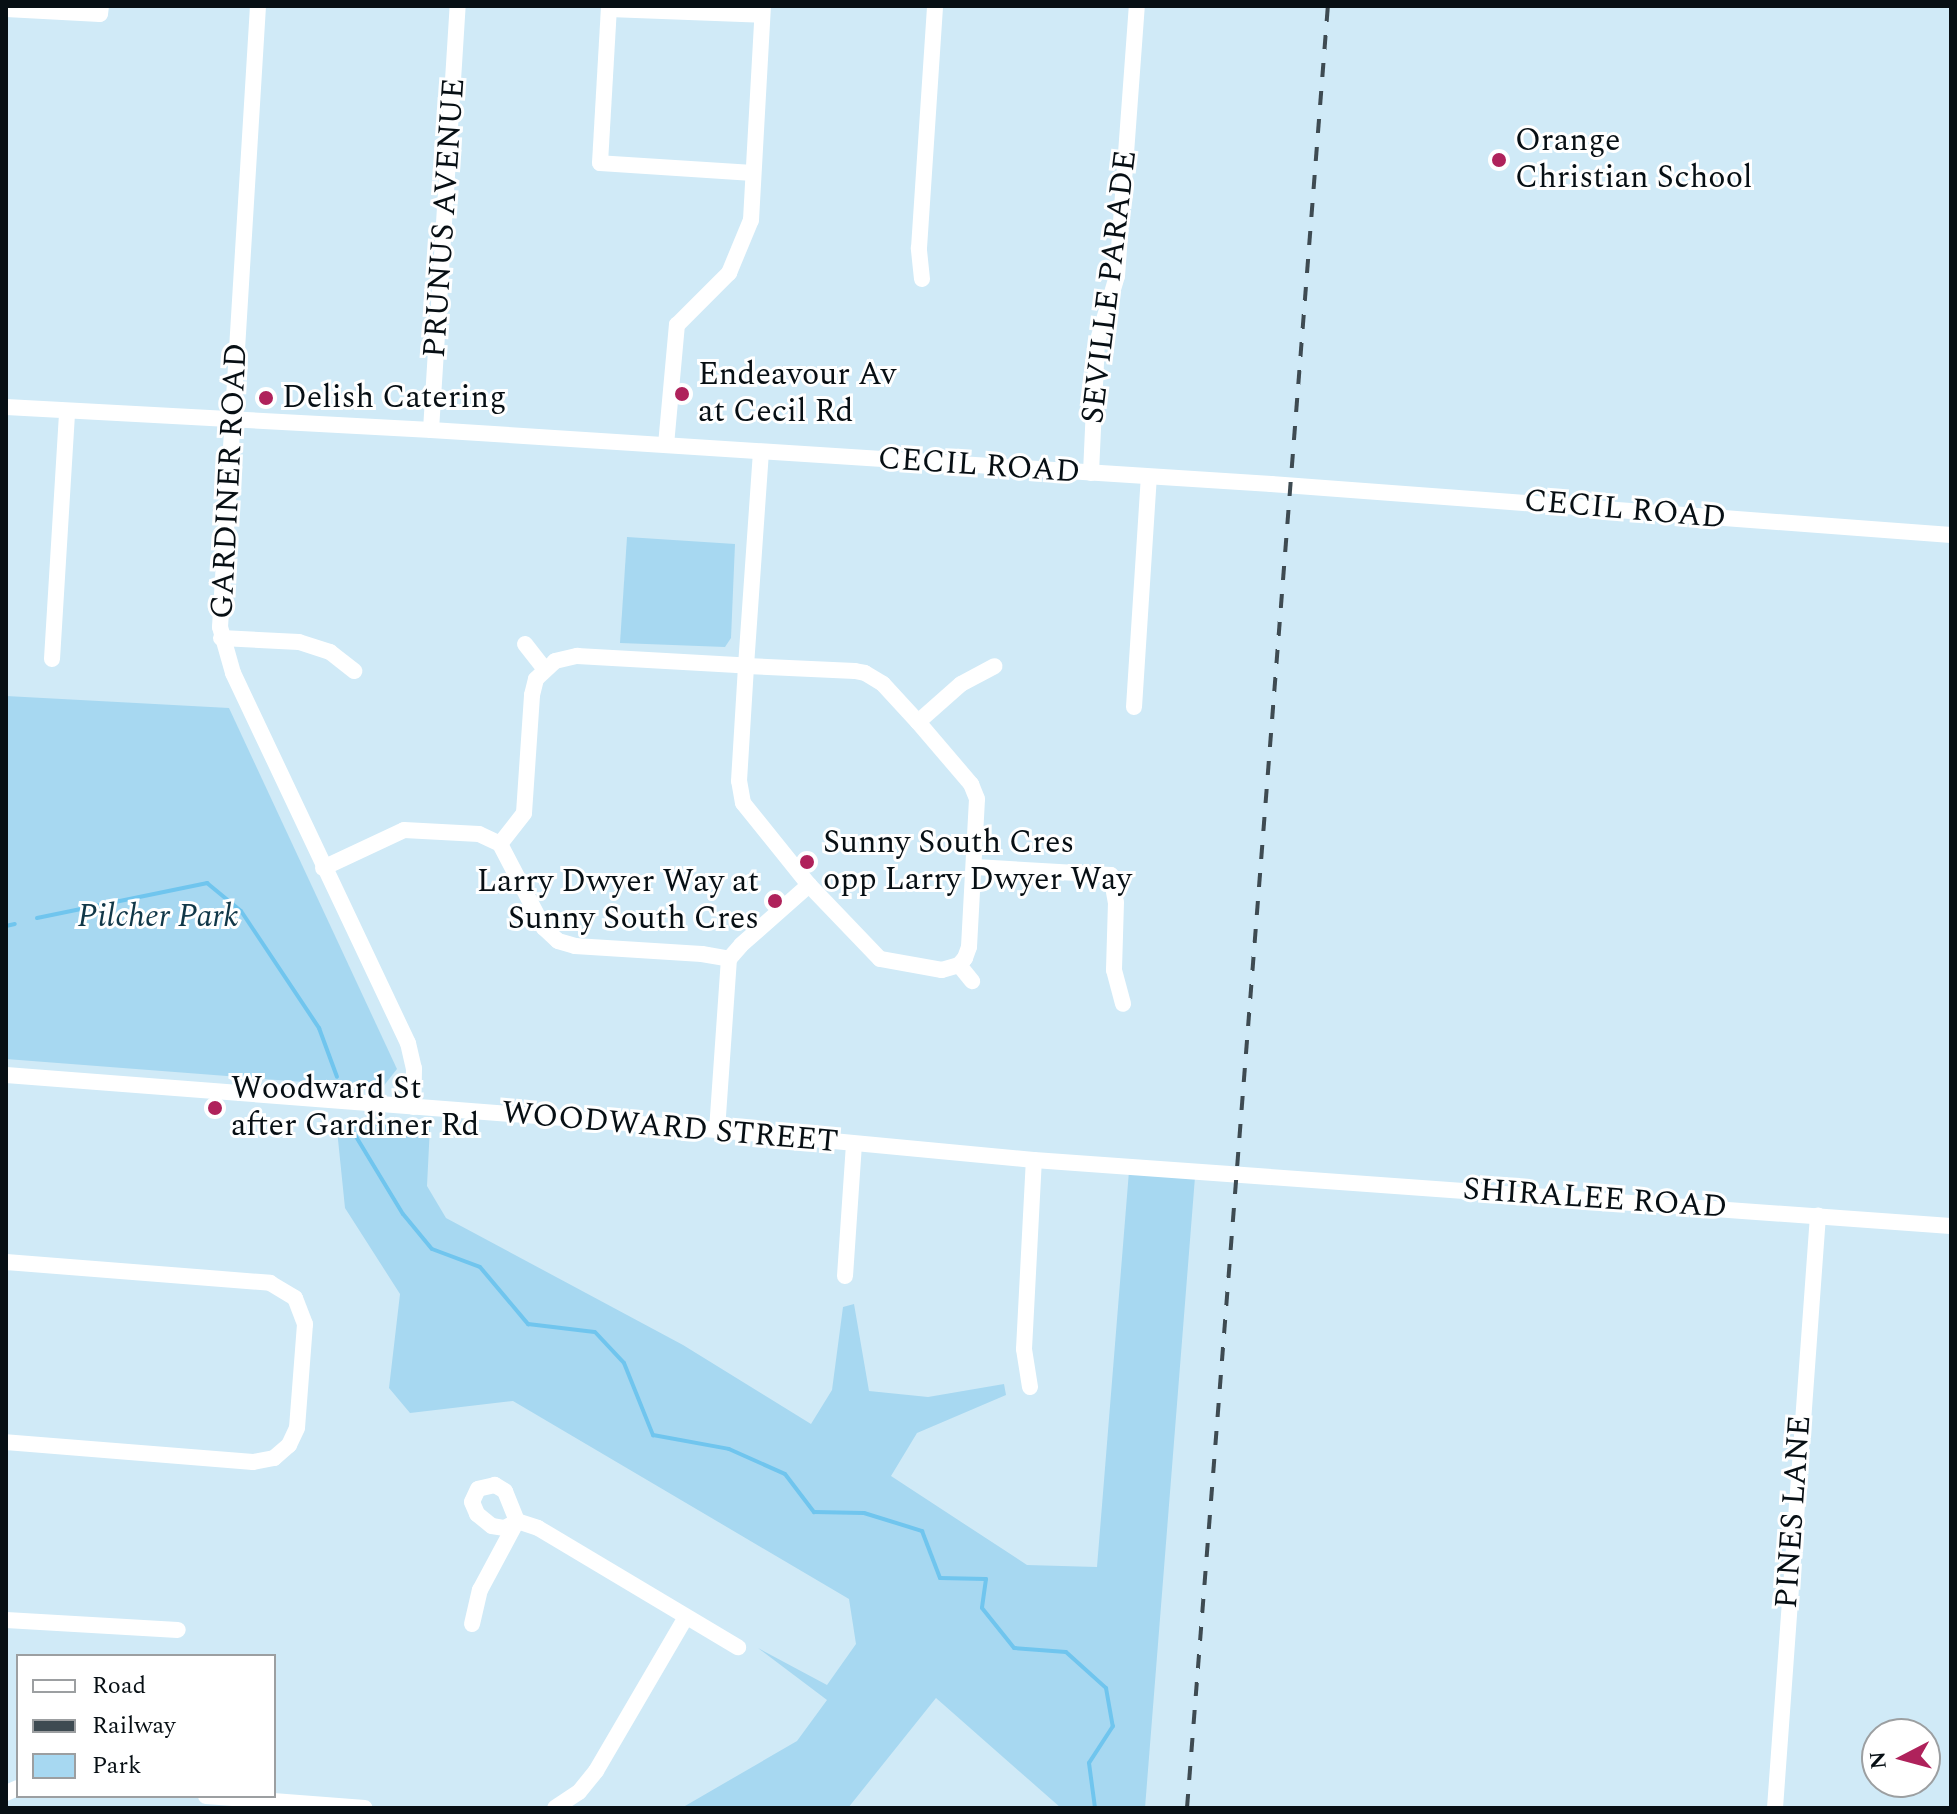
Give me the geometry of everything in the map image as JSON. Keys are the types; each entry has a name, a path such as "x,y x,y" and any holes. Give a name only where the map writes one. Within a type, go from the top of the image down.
{"street":[{"path":"6,9 100,14 101,6"},
{"name":"GARDINER ROAD","path":"258,6 219,613 221,638 233,673 323,868 408,1043 414,1068 413,1107"},
{"name":"PRUNUS AVENUE","path":"431,430 458,6"},
{"path":"922,279 919,248 935,6"},
{"name":"SEVILLE PARADE","path":"1091,473 1097,343 1117,276 1137,6"},
{"path":"666,445 677,325 717,287 737,259 751,220 762,11 609,9 600,163 753,173"},
{"name":"CECIL ROAD","path":"6,407 431,430 1308,486 1951,535"},
{"path":"52,659 67,411"},
{"path":"761,452 740,793 748,813 809,885 880,959 926,969 959,965"},
{"path":"1134,707 1149,477"},
{"path":"221,638 299,642 330,652 354,671"},
{"path":"525,644 544,668"},
{"path":"500,844 524,813 532,695 536,679 544,668 555,661 577,656 865,673 883,684 974,790 978,808 969,947 959,965"},
{"path":"918,722 961,684 995,666"},
{"path":"323,868 404,830 479,834 500,844 544,928 558,941 575,946 702,954 729,959"},
{"path":"975,867 1111,875 1116,902 1114,970 1123,1004"},
{"path":"717,1130 729,959 809,885"},
{"path":"959,965 972,981"},
{"name":"WOODWARD STREET","path":"6,1075 717,1130 1034,1160 1239,1173"},
{"path":"845,1276 854,1144"},
{"path":"1030,1387 1024,1349 1034,1160"},
{"name":"SHIRALEE ROAD","path":"1239,1173 1951,1226"},
{"name":"PINES LANE","path":"1775,1808 1818,1216"},
{"path":"6,1262 270,1283 295,1298 305,1324 297,1428 289,1445 274,1458 253,1462 6,1442"},
{"path":"472,1624 480,1590 517,1521 538,1528 738,1647"},
{"path":"555,1808 579,1792 596,1771 686,1617"},
{"path":"6,1620 178,1630"},
{"path":"232,1798 365,1808"}],"green space":[{"path":"627,537 735,544 731,638 725,647 620,643"},
{"name":"Pilcher Park","path":"6,696 229,708 397,1069 382,1088 6,1059"},
{"path":"336,1120 430,1126 427,1186 446,1218 683,1345 811,1424 832,1390 843,1307 854,1304 869,1391 928,1397 1004,1384 1006,1395 917,1433 891,1476 1027,1565 1097,1567 1129,1171 1195,1177 1145,1808 1061,1808 936,1698 848,1808 672,1808 685,1806 797,1741 827,1700 758,1648 827,1685 856,1644 849,1599 513,1401 410,1413 389,1388 400,1294 345,1208"}],"waterway":[{"path":"37,918 207,883 241,911 319,1028 337,1077"},
{"path":"6,926 15,924"},
{"path":"349,1125 403,1214 432,1249 480,1267 528,1324 595,1332 624,1363 653,1435 729,1449 785,1474 814,1512 864,1513 922,1531 940,1578 986,1579 982,1608 1014,1648 1066,1652 1106,1688 1113,1726 1089,1763 1095,1808"}],"railway":[{"path":"1187,1808 1328,6"}],"place":[{"name":"Orange Christian School","path":"1499,160"},
{"name":"Endeavour Av at Cecil Rd","path":"682,394"},
{"name":"Delish Catering","path":"266,398"},
{"name":"Sunny South Cres opp Larry Dwyer Way","path":"807,862"},
{"name":"Larry Dwyer Way at Sunny South Cres","path":"775,901"},
{"name":"Woodward St after Gardiner Rd","path":"215,1108"}]}
